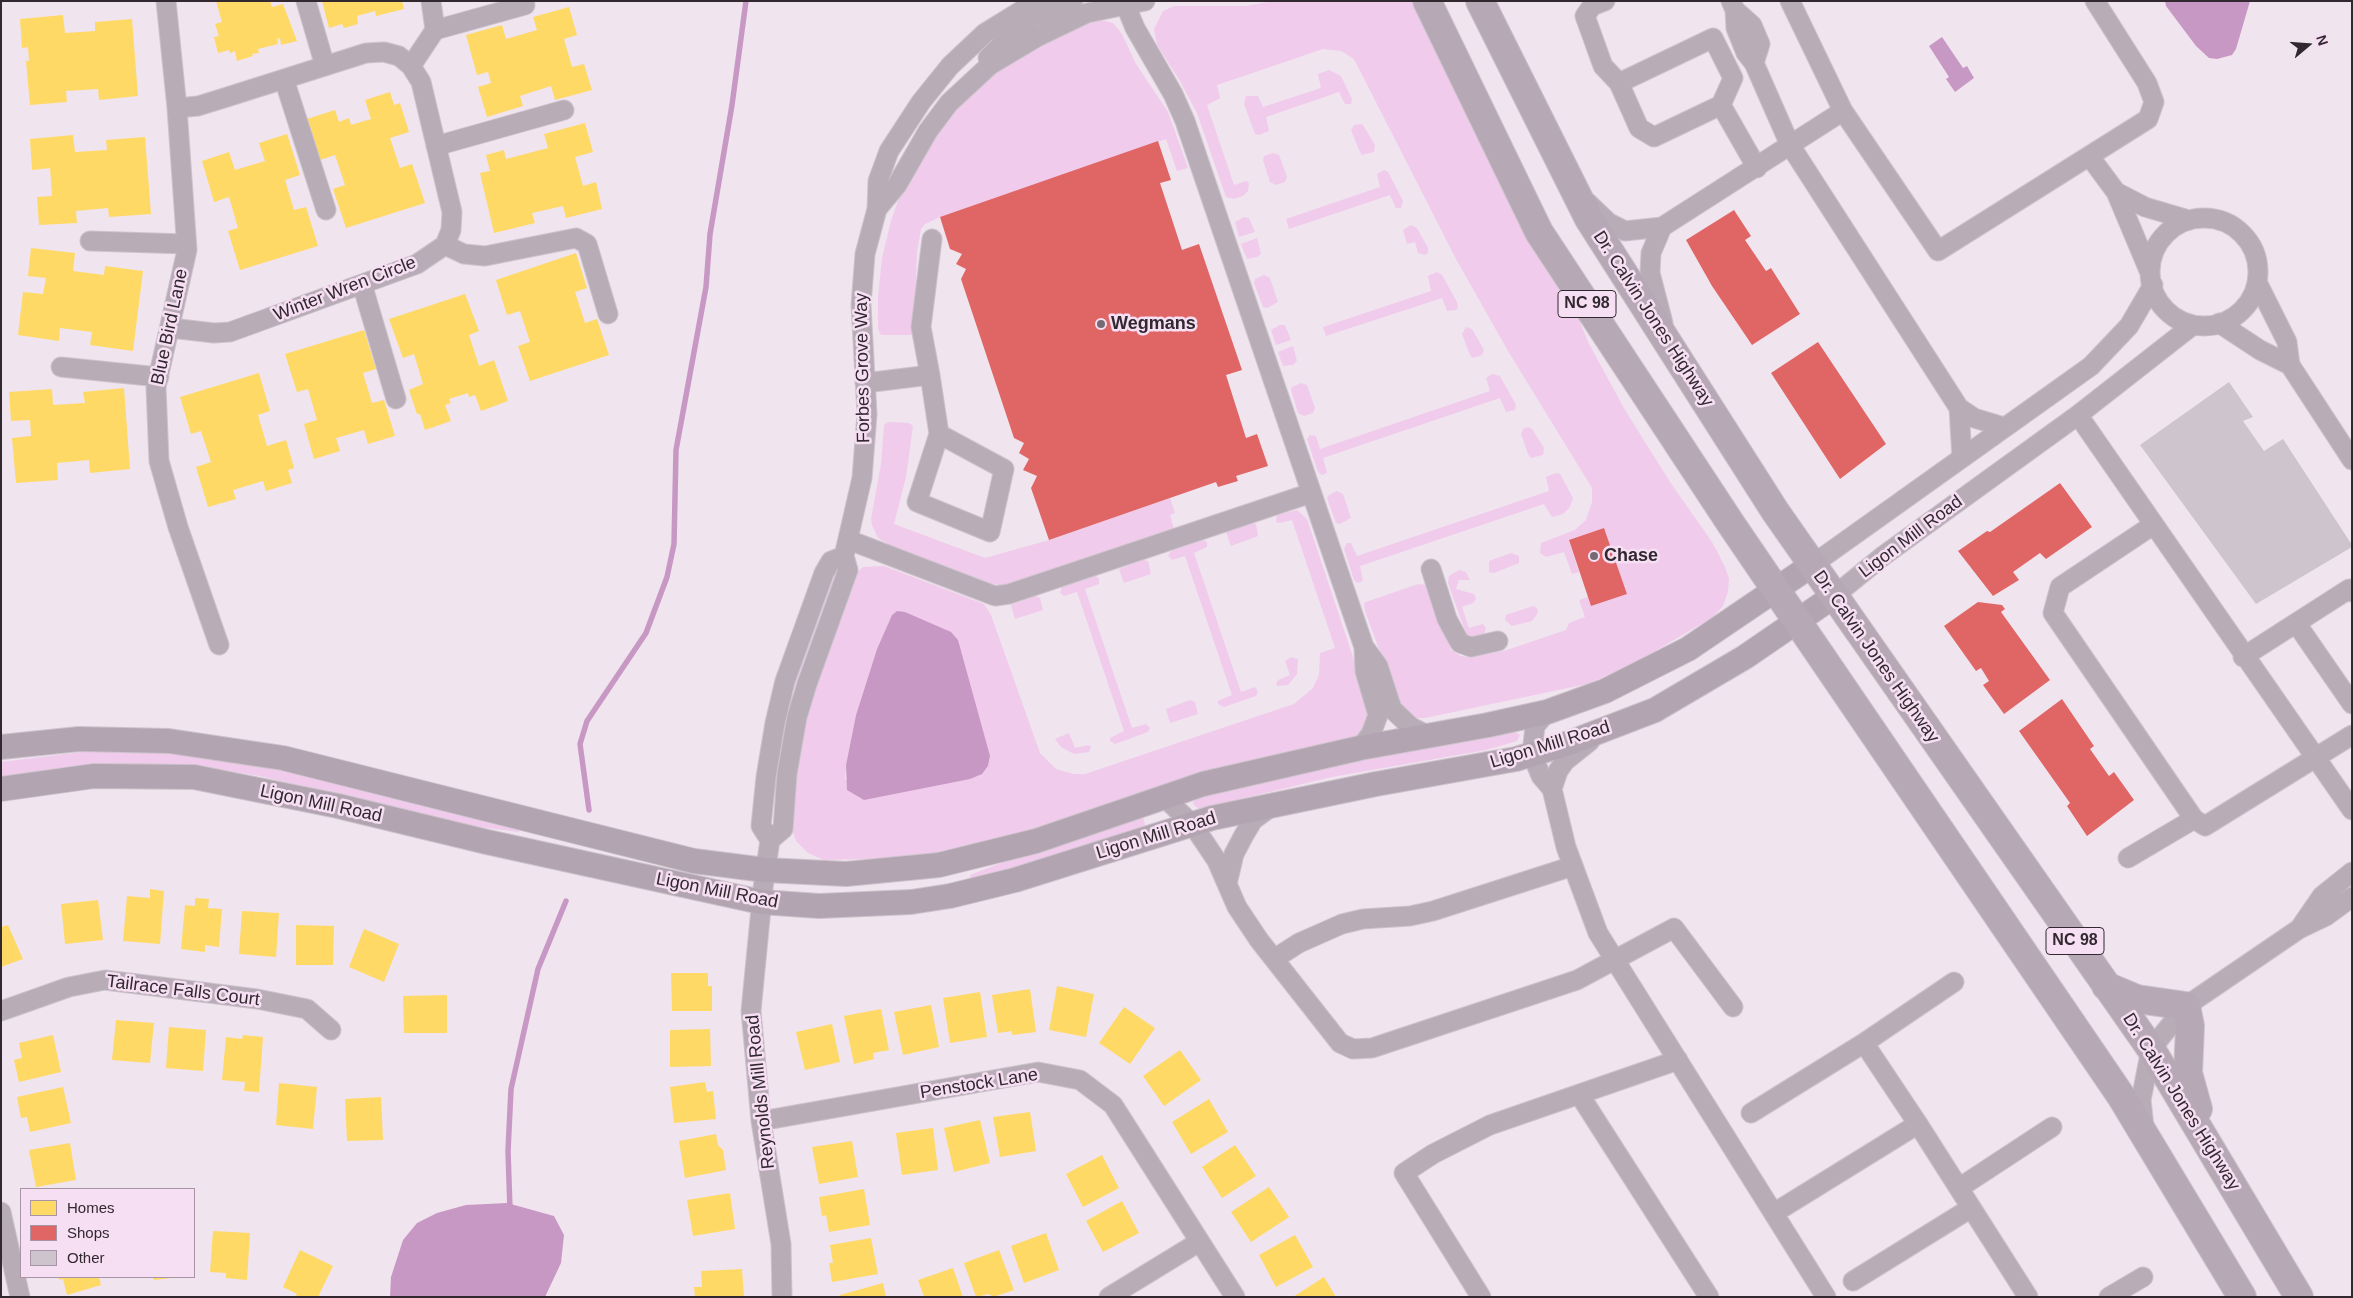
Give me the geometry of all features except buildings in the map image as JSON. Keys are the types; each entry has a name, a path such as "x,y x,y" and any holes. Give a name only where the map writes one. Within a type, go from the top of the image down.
{"highway":[{"name":"NC 98","path":"1427,1 1539,232 1777,590 2109,1080 2242,1297"},
{"name":"Dr. Calvin Jones Highway","path":"1480,1 1589,219 1775,511 2151,1049 2298,1297"},
{"path":"2106,986 2144,1001 2186,1006 2190,1026 2188,1073 2212,1152"},
{"path":"2213,1248 2252,1297"}],"main road":[{"name":"Ligon Mill Road","path":"1,789 94,776 194,777 338,806 487,842 763,887 846,874 939,864 1036,841 1203,784 1360,748 1547,712 1605,691 1646,672 1688,648 1812,565"},
{"name":"Ligon Mill Road","path":"1,747 79,739 169,741 283,758 694,861 819,906 911,902 950,896 1014,880 1192,824 1276,803 1475,767 1532,754 1613,727 1655,710 1745,657 1834,596"}],"street":[{"name":"Blue Bird Lane","path":"166,1 177,108 186,244 171,328 156,388 159,461 178,527 219,645"},
{"path":"306,1 325,66"},
{"path":"431,1 435,30"},
{"name":"Forbes Grove Way","path":"847,548 862,478 867,414 861,304 866,254 877,209 878,181 888,152 921,102 950,66 985,32 1037,1"},
{"path":"973,79 990,55 1014,32 1032,18 1073,1"},
{"name":"Forbes Grove Way","path":"877,209 898,185 928,130 949,103 973,79 1009,53 1066,22 1087,13 1124,3 1145,1"},
{"path":"1605,1 1592,6 1584,16 1603,66 1619,82 1639,128 1654,138 1721,105 1733,78 1713,38 1619,82"},
{"path":"1790,1 1843,110 1938,251 2148,120 2154,102 2147,82 2095,1"},
{"path":"1124,3 1185,121 1364,648 1365,671 1378,715 1371,734 1360,748"},
{"path":"411,66 435,30 525,5"},
{"path":"1733,6 1752,25 1760,44 1754,63 1790,145 1959,408 1974,418 2004,427"},
{"path":"177,108 198,106 366,53 384,52 399,56 411,66 421,82 452,212 451,230 445,245 464,254 486,256 576,238 587,244 608,314"},
{"path":"284,79 326,210"},
{"path":"1721,105 1757,168"},
{"path":"436,146 564,110"},
{"path":"1575,191 1618,229 1634,232 1662,227 1757,168 1843,110"},
{"path":"2090,157 2116,192 2163,307 2177,319 2193,325 2211,326 2228,321 2242,311 2253,296 2257,282 2257,262 2251,245 2240,231 2225,222 2207,218 2189,220 2173,228 2161,240 2153,256 2152,280"},
{"path":"2116,192 2145,206 2189,220"},
{"path":"1662,227 1651,253 1650,273 1670,346"},
{"path":"932,239 921,327 939,434 917,502 990,532 1004,469 939,434"},
{"path":"90,241 186,244"},
{"name":"Winter Wren Circle","path":"171,328 214,333 230,332 417,264 445,245"},
{"name":"Ligon Mill Road","path":"1812,565 2090,366 2129,326 2152,280"},
{"path":"2257,282 2287,342 2290,366 2352,460"},
{"path":"362,284 396,399"},
{"path":"2219,324 2260,350 2290,366"},
{"name":"Ligon Mill Road","path":"1834,596 1883,556 2078,415 2193,325"},
{"path":"61,366 159,377"},
{"path":"865,383 930,375"},
{"path":"1959,408 1962,458"},
{"path":"2078,415 2315,760 2352,810"},
{"path":"763,887 770,840 761,826 766,777 785,681 824,573 831,561 847,548 995,596 1009,594 1312,493"},
{"path":"2153,525 2060,587 2053,613 2194,819 2205,826 2315,760 2352,735"},
{"path":"1431,569 1448,619 1460,643 1471,647 1498,641"},
{"path":"2243,656 2349,589 2352,592"},
{"path":"2296,623 2352,704"},
{"path":"1364,648 1378,666 1392,709 1410,726 1429,736"},
{"path":"1547,712 1535,726 1532,754 1541,776 1552,789 1566,847 1598,933 1826,1297"},
{"path":"1552,789 1558,771 1565,761 1575,751 1613,727"},
{"path":"1164,797 1192,824 1217,862 1237,908 1274,959 1340,1043 1353,1049 1372,1048 1577,980 1674,928 1733,1007"},
{"path":"1227,884 1234,854 1253,820 1276,803"},
{"path":"2128,858 2194,819"},
{"path":"1274,959 1299,943 1342,924 1363,919 1410,916 1433,911 1573,866"},
{"path":"2299,929 2322,896 2352,872"},
{"name":"Reynolds Mill Road","path":"763,887 751,1011 761,1121 781,1244 782,1297"},
{"path":"2145,1136 2141,1100 2151,1049 2186,1006 2299,929 2326,916 2352,897"},
{"name":"Tailrace Falls Court","path":"1,1011 69,987 105,980 257,999 307,1010 331,1030"},
{"path":"1751,1113 1864,1043 1954,982"},
{"path":"1864,1043 2028,1297"},
{"path":"1481,1297 1404,1173 1433,1154 1490,1125 1678,1060"},
{"name":"Penstock Lane","path":"761,1121 1038,1072 1080,1080 1113,1105 1235,1297"},
{"path":"1579,1094 1709,1297"},
{"path":"1774,1214 1918,1124"},
{"path":"1959,1188 2052,1127"},
{"path":"1853,1281 1971,1208"},
{"path":"1,1212 20,1297"},
{"path":"1109,1297 1199,1242"},
{"path":"2109,1297 2143,1276"}],"shaded area":[{"path":"1273,1 1413,1 1495,170 1579,319 1588,342 1625,410 1670,482 1712,542 1725,567 1729,579 1728,592 1723,606 1713,617 1633,664 1587,684 1425,718 1413,718 1402,711 1365,611 1364,603 1418,584 1426,585 1431,590 1451,650 1467,657 1504,651 1566,630 1569,623 1585,617 1579,600 1588,597 1591,606 1627,594 1604,528 1569,541 1579,572 1572,574 1564,552 1546,557 1540,553 1541,543 1575,530 1586,520 1592,502 1592,488 1508,351 1456,259 1354,59 1341,51 1323,49 1217,85 1220,98 1207,105 1234,185 1246,181 1249,183 1248,191 1243,196 1234,199 1226,197 1197,113 1180,81 1157,45 1154,29 1163,11 1174,6 1246,6"},
{"path":"2165,1 2250,1 2236,49 2232,55 2217,59 2209,58 2196,46 2166,6"},
{"path":"1097,19 1113,23 1122,34 1136,64 1168,112 1188,168 1177,171 1166,139 940,217 925,224 921,229 917,252 914,333 911,335 881,335 878,329 878,297 882,258 891,221 904,184 959,100 1014,55"},
{"path":"1942,37 1963,68 1967,66 1974,78 1955,92 1946,79 1949,77 1929,46"},
{"path":"1329,70 1341,76 1352,99 1351,104 1345,104 1339,92 1266,117 1269,131 1259,135 1255,134 1244,104 1246,96 1258,96 1263,107 1321,88 1318,74"},
{"path":"1354,125 1363,125 1375,145 1374,152 1362,155 1359,150 1351,130"},
{"path":"1273,153 1279,155 1287,177 1285,182 1276,185 1270,182 1263,160 1264,156"},
{"path":"1384,170 1388,172 1403,201 1401,208 1396,208 1390,195 1289,229 1286,219 1380,187 1377,174"},
{"path":"1244,217 1249,218 1255,232 1239,237 1235,222"},
{"path":"1411,225 1417,228 1428,248 1428,253 1425,255 1418,253 1415,242 1407,244 1403,230"},
{"path":"1257,238 1261,254 1247,259 1241,244"},
{"path":"1437,272 1442,275 1457,302 1458,308 1456,310 1447,311 1442,298 1326,336 1323,327 1431,291 1428,276"},
{"path":"1264,275 1270,278 1278,302 1267,308 1263,307 1254,283 1255,279"},
{"path":"1280,325 1285,325 1291,340 1276,345 1271,330"},
{"path":"1466,327 1472,329 1484,350 1482,355 1473,358 1470,355 1462,334"},
{"path":"1293,346 1297,361 1293,365 1283,366 1278,352"},
{"path":"1492,374 1500,376 1516,405 1515,410 1506,412 1500,398 1323,458 1327,473 1322,475 1318,472 1307,439 1310,435 1316,436 1320,449 1490,391 1486,378"},
{"path":"1301,383 1307,385 1315,408 1313,413 1304,416 1298,413 1291,390 1292,387"},
{"path":"888,422 909,423 913,426 906,477 894,524 985,558 1049,540 1170,498 1175,513 1170,515 1174,529 1005,586 990,584 895,548 878,538 871,519 881,464 884,425"},
{"path":"1528,427 1532,429 1544,448 1543,455 1531,458 1528,454 1521,434 1523,429"},
{"path":"1556,473 1560,474 1573,498 1570,507 1563,514 1552,517 1544,504 1360,566 1363,581 1358,583 1354,580 1344,549 1347,543 1351,543 1357,556 1549,491 1546,477"},
{"path":"1337,491 1343,494 1351,518 1340,524 1336,523 1327,498"},
{"path":"1297,510 1307,519 1371,711 1371,720 1358,738 958,850 901,858 824,860 808,853 796,841 791,826 791,813 803,722 856,573 863,567 884,566 984,604 991,615 1040,753 1056,769 1073,774 1085,774 1294,704 1313,688 1319,675 1320,653 1335,648 1292,520 1276,522 1277,515","holes":["897,611 990,756 988,766 982,774 845,780 846,765 856,715 877,649 892,615"]},
{"path":"1251,523 1256,524 1258,536 1231,546 1226,532"},
{"path":"1203,540 1207,542 1207,547 1194,553 1241,692 1255,687 1258,692 1256,696 1224,707 1218,704 1218,701 1232,695 1185,556 1172,560 1168,556 1171,551"},
{"path":"1511,553 1519,556 1519,563 1494,573 1489,572 1489,561"},
{"path":"1143,560 1148,561 1151,574 1124,583 1119,569"},
{"path":"841,565 798,689 792,688 833,570"},
{"path":"1459,570 1466,572 1470,580 1459,580 1456,589 1474,594 1476,599 1473,603 1462,607 1469,628 1483,624 1486,628 1484,634 1477,639 1467,636 1448,583 1449,576"},
{"path":"1095,576 1099,578 1099,584 1085,589 1132,728 1146,724 1150,728 1148,732 1115,744 1110,741 1110,738 1124,731 1077,592 1064,596 1060,593 1062,587"},
{"path":"1035,596 1040,598 1043,610 1015,619 1011,605"},
{"path":"1533,606 1537,608 1538,613 1532,621 1512,626 1505,620 1506,615"},
{"path":"897,611 905,612 951,632 958,640 990,756 988,766 982,774 970,779 864,800 847,790 846,765 856,715 877,649 892,615"},
{"path":"1291,657 1298,659 1297,674 1288,685 1277,686 1278,680 1290,675 1285,661"},
{"path":"1190,700 1195,702 1198,714 1170,723 1166,709"},
{"path":"1513,731 1520,735 1517,741 1486,750 1332,777 1199,809 1193,804 1194,801 1207,794 1329,765"},
{"path":"1069,733 1075,748 1089,745 1091,747 1089,752 1074,754 1061,747 1055,739"},
{"path":"81,752 175,752 262,763 520,826 519,832 455,824 260,776 221,770 176,766 73,767 1,777 1,762"},
{"path":"1143,817 1145,825 1140,828 971,882 970,875 1024,854"},
{"path":"507,1203 554,1216 564,1235 561,1263 545,1297 390,1297 391,1277 403,1240 417,1223 437,1213 466,1205"}],"waterway":[{"path":"589,810 580,744 587,721 646,633 667,577 674,544 676,450 706,287 710,234 732,105 746,1"},
{"path":"510,1210 508,1151 511,1089 538,969 566,901"}],"place":[{"name":"Wegmans","path":"1101,324"},
{"name":"Chase","path":"1594,556"}]}
